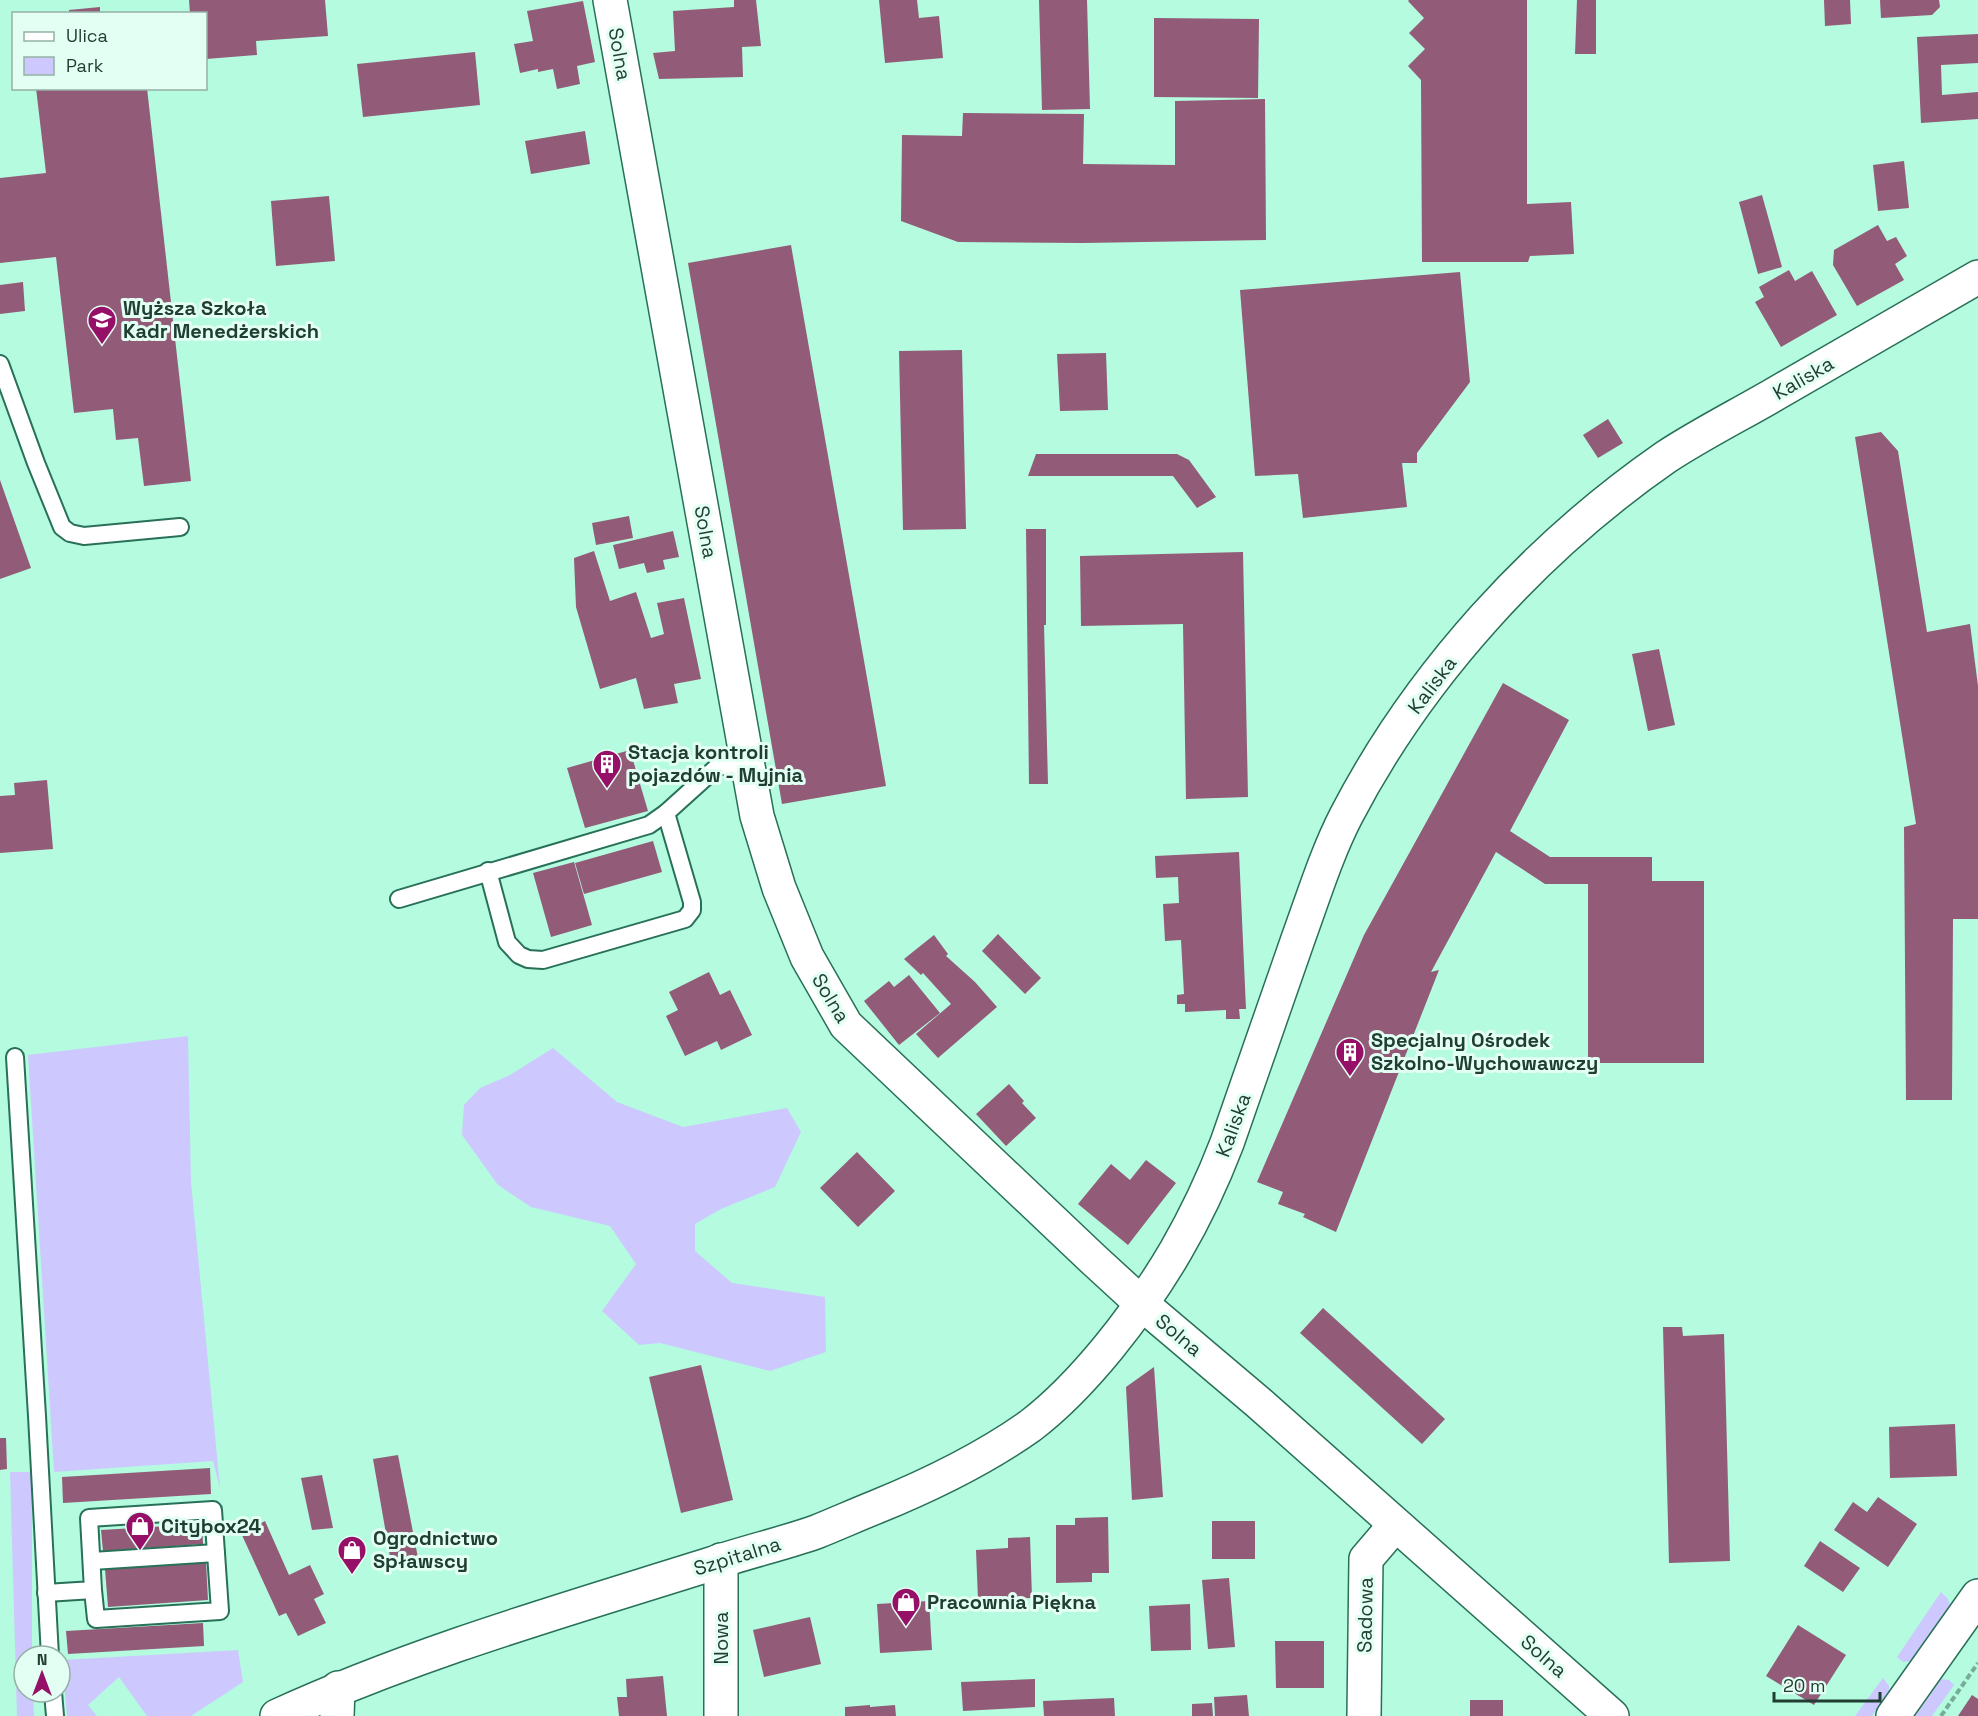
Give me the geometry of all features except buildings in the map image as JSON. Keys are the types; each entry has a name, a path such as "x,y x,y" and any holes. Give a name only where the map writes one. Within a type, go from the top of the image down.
{"street":[{"name":"Solna","path":"610,0 756,816 779,888 807,957 846,1025 1093,1260 1259,1403 1612,1716"},
{"name":"Kaliska","path":"1142,1304 1192,1224 1214,1177 1306,918 1345,819 1389,744 1439,674 1490,611 1527,573 1613,496 1669,456 1978,277"},
{"name":"Szpitalna","path":"277,1716 338,1702 415,1659 721,1560 816,1532 925,1487 976,1461 1031,1425 1071,1390 1099,1359 1142,1304"},
{"name":"Sadowa","path":"1364,1716 1366,1559 1395,1525"},
{"name":"Nowa","path":"721,1560 721,1716"},
{"path":"1893,1716 1978,1596"}],"lane":[{"path":"0,364 62,527 70,533 84,536 180,527"},
{"path":"399,898 649,825 666,813 717,767 747,762"},
{"path":"488,871 507,942 519,955 528,959 543,960 685,919 692,910 692,902 666,813"},
{"path":"15,1057 38,1416 49,1644"},
{"path":"213,1510 216,1553 220,1611 96,1619 89,1518 213,1510"},
{"path":"92,1561 216,1553"},
{"path":"46,1593 93,1590"}],"path":[{"path":"1941,1716 1978,1663"}],"green space":[{"path":"188,1036 191,1182 220,1488 213,1461 54,1472 28,1055"},
{"path":"553,1048 617,1102 683,1127 787,1108 801,1132 775,1187 721,1209 695,1224 695,1251 732,1283 825,1297 826,1352 770,1371 660,1343 639,1345 602,1311 636,1264 610,1226 531,1207 498,1185 462,1135 464,1105 480,1088 510,1075"},
{"path":"10,1472 32,1472 32,1644 15,1644"},
{"path":"1941,1592 1948,1599 1950,1606 1910,1661 1903,1662 1897,1657"},
{"path":"238,1650 243,1682 191,1716 147,1716 119,1677 88,1705 97,1716 67,1716 66,1704 72,1704 72,1659"},
{"path":"1883,1678 1889,1686 1889,1691 1872,1716 1855,1716"},
{"path":"1941,1679 1949,1680 1954,1685 1932,1716 1915,1716"},
{"path":"17,1704 34,1704 34,1716 17,1716"}],"place":[{"name":"Wyższa Szkoła Kadr Menedżerskich","path":"102,346"},
{"name":"Stacja kontroli pojazdów - Myjnia","path":"607,790"},
{"name":"Specjalny Ośrodek Szkolno-Wychowawczy","path":"1350,1078"},
{"name":"Citybox24","path":"140,1552"},
{"name":"Ogrodnictwo Spławscy","path":"352,1576"},
{"name":"Pracownia Piękna","path":"906,1628"}]}
